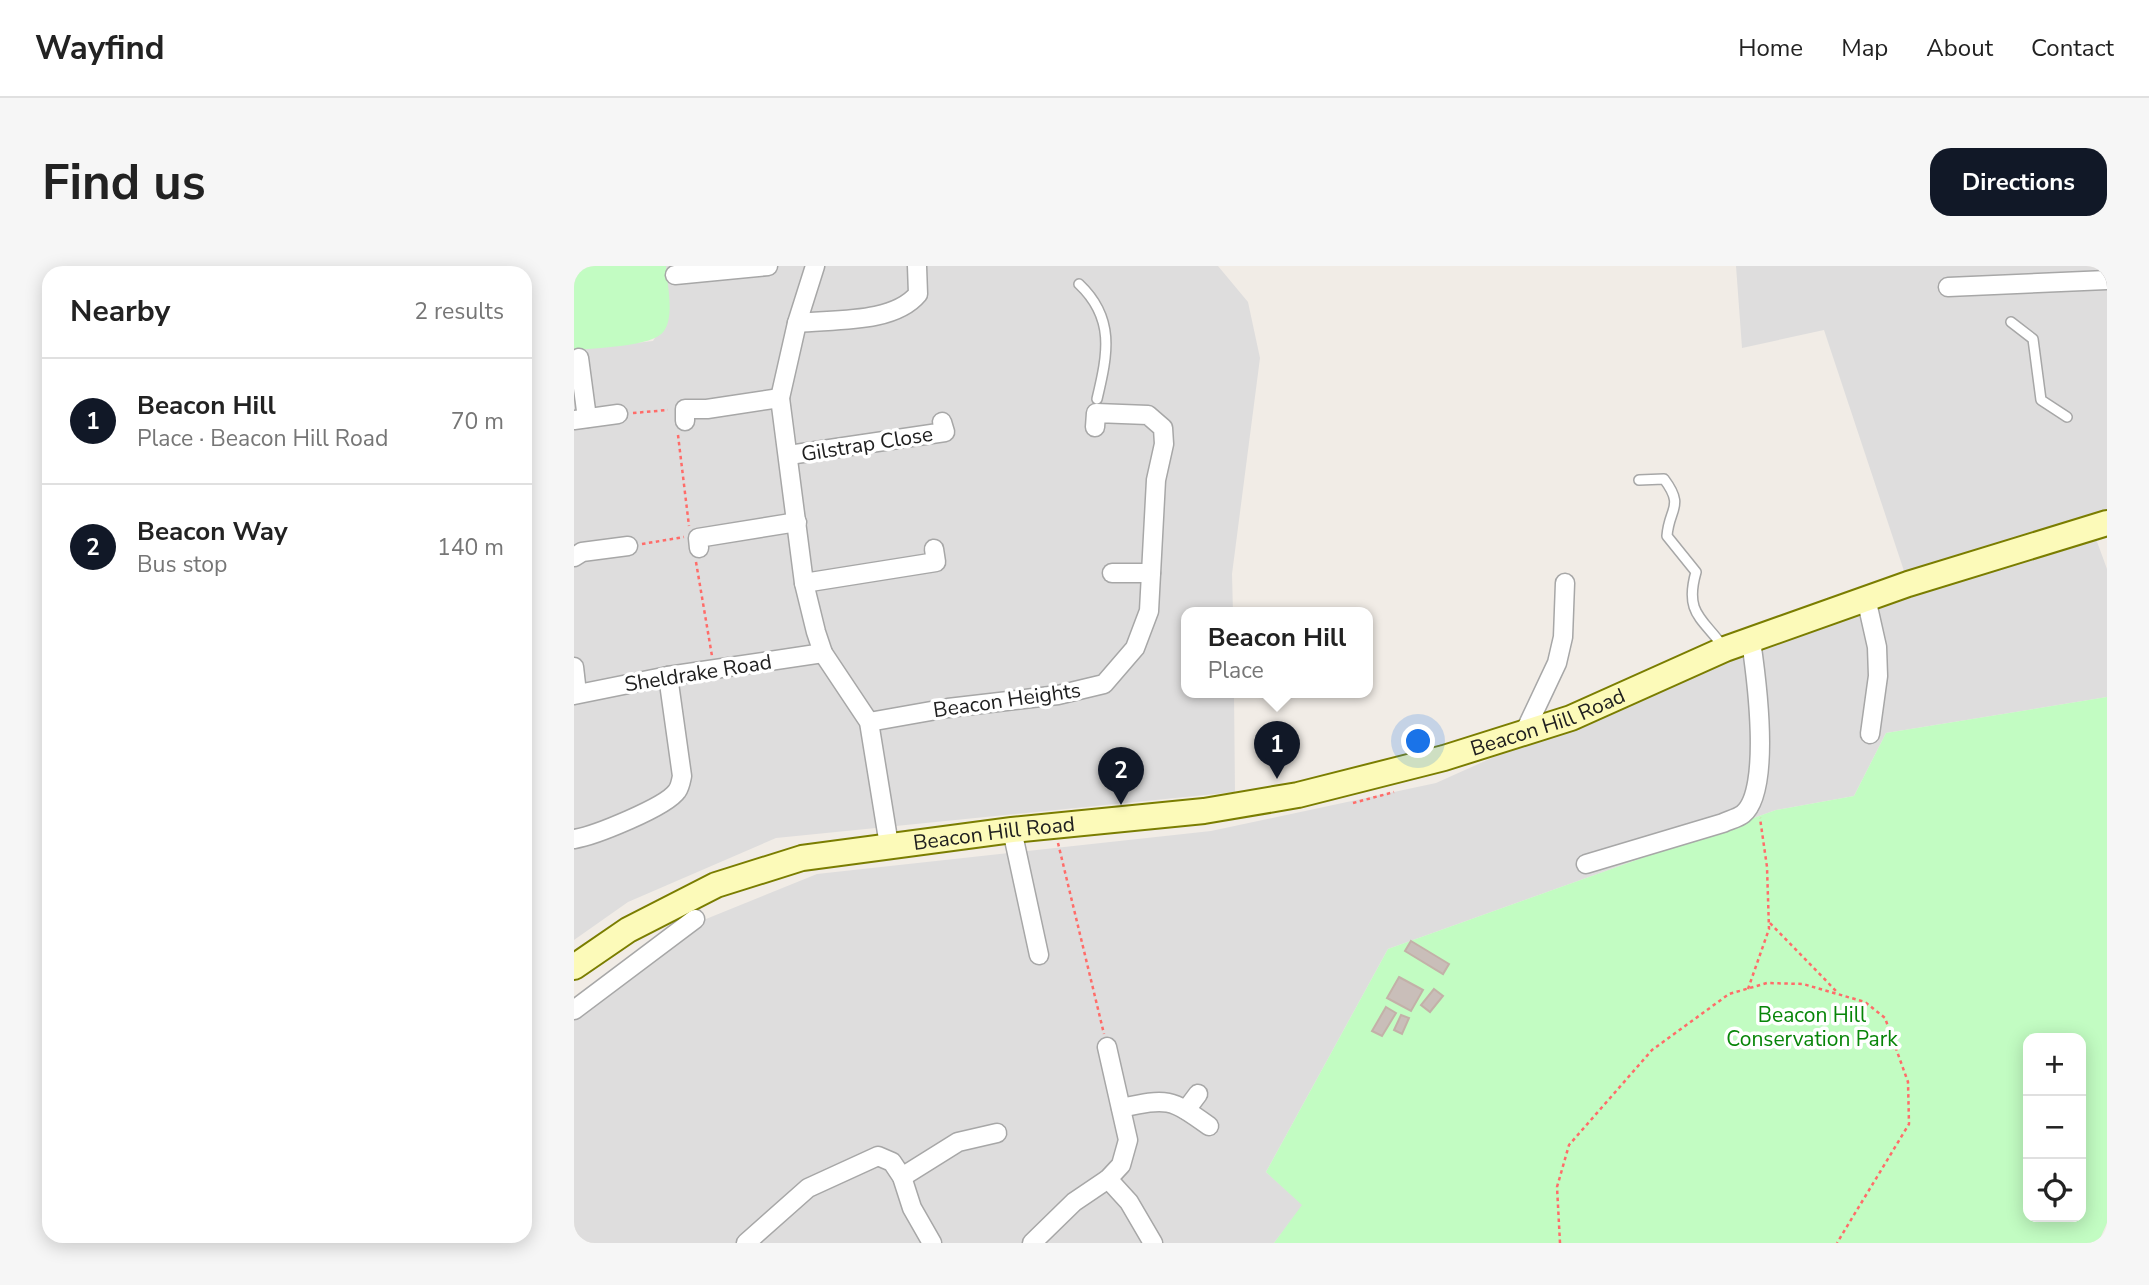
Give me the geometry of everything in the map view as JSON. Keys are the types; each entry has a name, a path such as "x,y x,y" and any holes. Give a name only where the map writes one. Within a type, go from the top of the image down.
{"street":[{"path":"675,275 768,266"},
{"path":"815,266 797,323 780,398 804,583 823,653 869,722 889,845"},
{"path":"797,323 880,314 908,306 918,294 917,266"},
{"path":"1948,286 2061,275 2107,280"},
{"path":"579,358 580,419 618,414"},
{"path":"684,415 780,398"},
{"name":"Beacon Heights","path":"869,722 948,708 1058,695 1104,684 1135,648 1149,611 1156,480 1164,444 1163,428 1148,415 1096,413"},
{"name":"Gilstrap Close","path":"789,455 945,432"},
{"path":"698,537 797,522"},
{"name":"Beacon Hill Road","path":"574,967 628,930 716,885 802,858 1012,830 1204,811 1298,795 1432,762 1572,718 1725,649 1866,598 2107,523"},
{"path":"574,557 616,542"},
{"path":"804,583 936,562"},
{"path":"1112,573 1151,573"},
{"path":"1524,733 1557,663 1563,637 1565,583"},
{"path":"1866,598 1877,647 1878,676 1870,734"},
{"path":"1586,864 1723,823 1744,813 1756,790 1760,705 1751,641"},
{"name":"Sheldrake Road","path":"576,694 668,676 823,653"},
{"path":"574,667 576,694"},
{"path":"574,839 606,830 668,800 678,790 682,776 668,676"},
{"path":"1012,830 1039,955"},
{"path":"574,1010 695,919"},
{"path":"1032,1243 1074,1202 1108,1179 1121,1165 1128,1139 1107,1047"},
{"path":"1186,1111 1198,1094"},
{"path":"1121,1108 1159,1100 1177,1104 1209,1126"},
{"path":"902,1177 958,1142 968,1131 998,1133"},
{"path":"747,1243 808,1188 878,1156 892,1162 902,1177 912,1208 932,1243"},
{"path":"1108,1179 1129,1202 1153,1243"}],"lane":[{"path":"1079,284 1100,307 1105,325 1096,413"},
{"path":"2011,322 2033,340 2041,400 2067,417"},
{"path":"1639,480 1664,479 1675,494 1676,509 1668,526 1667,536 1696,572 1692,587 1693,605 1701,622 1725,649"}],"path":[{"path":"616,542 690,536 684,415 618,414"},
{"path":"698,537 695,553 714,669"},
{"path":"1748,989 1769,929 1767,867 1756,790"},
{"path":"1055,827 1107,1047"},
{"path":"1769,923 1838,993"},
{"path":"1560,1243 1557,1187 1569,1145 1652,1050 1730,994 1767,983 1803,984 1865,1002 1885,1018 1908,1082 1909,1124 1836,1243"}],"shaded area":[{"path":"666,266 1218,266 1248,302 1260,358 1232,574 1233,607 1181,607 1181,698 1234,698 1235,792 776,838 628,902 574,940 574,350 653,341 668,317"},
{"path":"1736,266 2107,266 2107,511 2088,517 2107,569 2107,697 1886,733 1854,796 1776,810 1388,949 1266,1172 1303,1205 1274,1243 574,1243 574,1005 706,919 817,874 1211,831 1436,783 1772,632 1908,583 1824,330 1742,348"}],"green space":[{"path":"574,266 666,266 670,309 664,331 636,344 574,350"},
{"name":"Beacon Hill Conservation Park","path":"2107,697 2107,1223 2098,1243 1274,1243 1302,1205 1266,1172 1388,949 1776,810 1854,796 1886,733"}],"building":[{"path":"1411,941 1449,964 1443,974 1405,951"},
{"path":"1399,977 1423,990 1411,1011 1387,998"},
{"path":"1434,989 1443,996 1430,1012 1421,1005"},
{"path":"1386,1007 1396,1013 1382,1036 1372,1031"},
{"path":"1401,1015 1409,1018 1402,1034 1394,1030"}],"place":[{"name":"Beacon Hill","path":"1277,779"},
{"name":"Beacon Way","path":"1121,805"}]}
